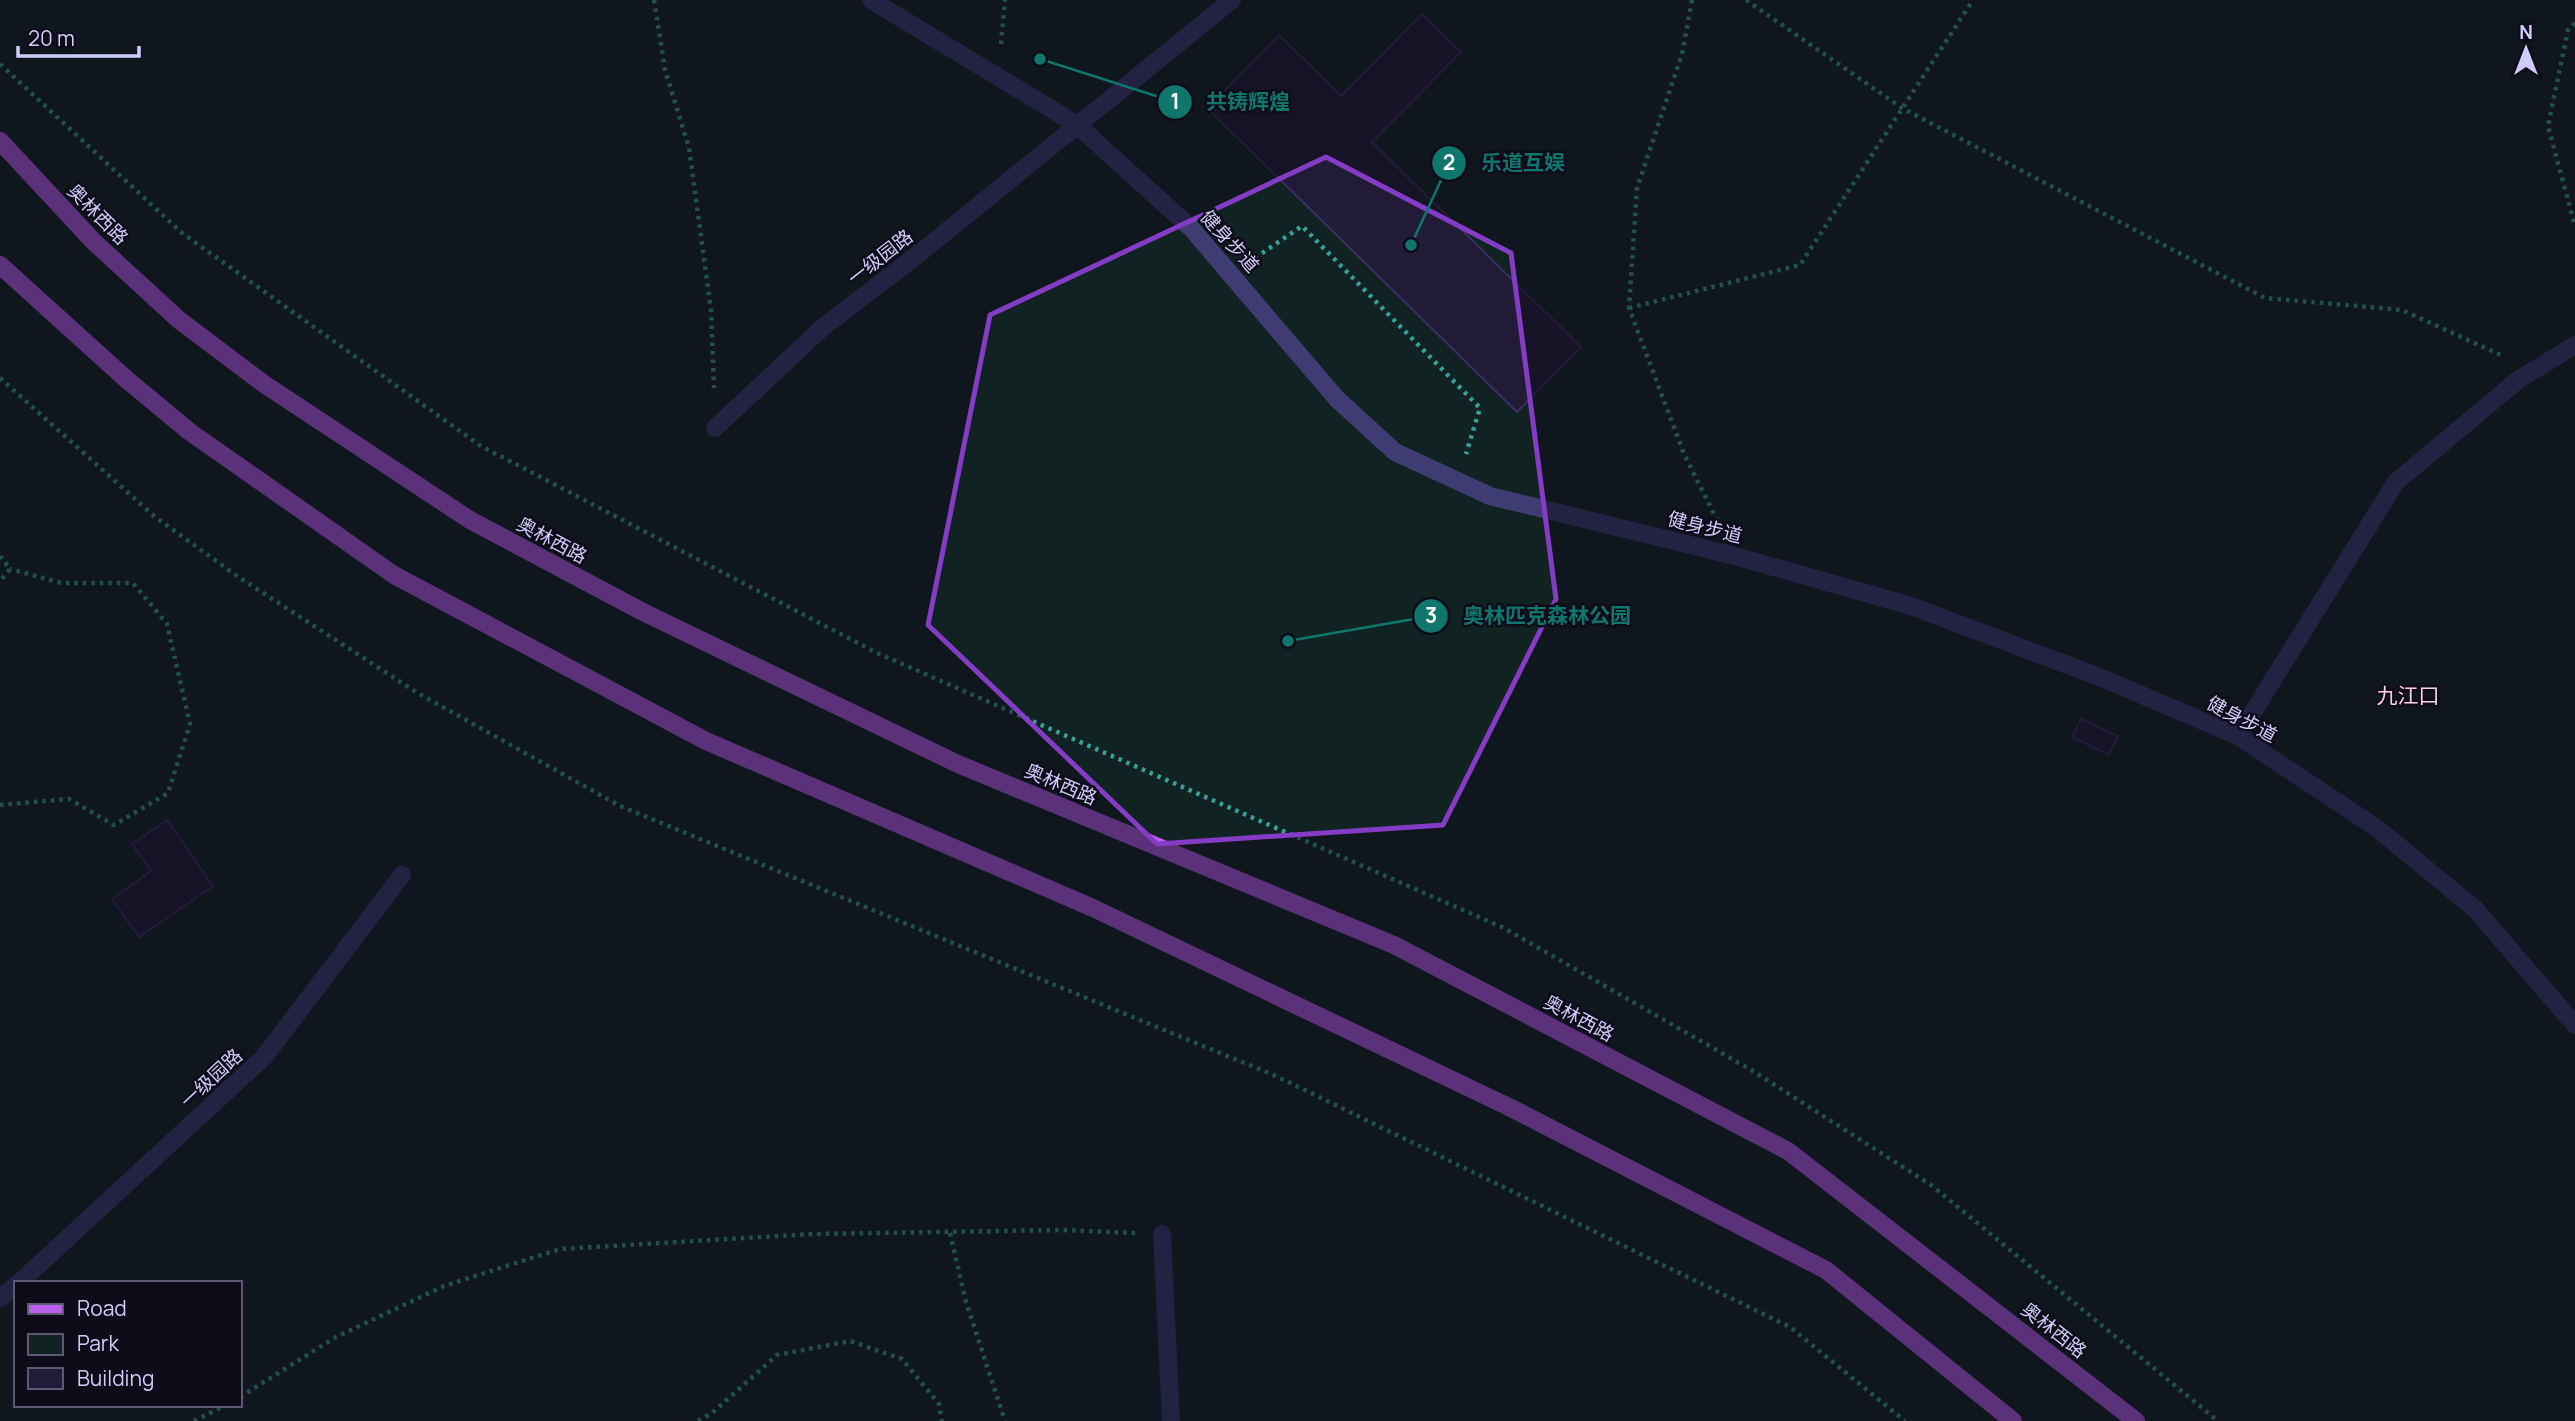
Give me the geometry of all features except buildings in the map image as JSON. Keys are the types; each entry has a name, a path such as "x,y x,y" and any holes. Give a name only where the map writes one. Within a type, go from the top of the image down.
{"main road":[{"name":"奥林西路","path":"0,141 94,242 179,320 264,384 470,520 643,612 958,764 1394,945 1788,1151 2137,1421"},
{"path":"0,265 105,361 190,432 394,575 706,741 1093,908 1509,1107 1826,1270 2013,1421"}],"street":[{"name":"健身步道","path":"871,0 1076,124 1191,228 1337,399 1395,452 1490,496 1735,556 1912,606 2098,676 2238,736 2378,829 2475,909 2575,1025"},
{"name":"一级园路","path":"715,428 822,328 921,252 1232,0"},
{"path":"2238,736 2396,482 2518,380 2575,345"},
{"name":"一级园路","path":"20,1281 264,1057 402,876"},
{"path":"1162,1234 1171,1421"},
{"name":"一级园路","path":"0,1298 14,1286"}],"path":[{"path":"654,0 665,70 689,148 711,310 715,428"},
{"path":"998,76 1004,0"},
{"path":"1692,0 1682,54 1637,188 1629,308 1684,454 1735,556"},
{"path":"1746,0 1902,108 2264,298 2402,310 2535,370"},
{"path":"1629,308 1800,265 1973,0"},
{"path":"2575,23 2568,30 2549,126 2575,226"},
{"path":"0,64 182,233 481,446 875,652 1504,928 1753,1071 1931,1185 2218,1421"},
{"path":"1231,274 1302,226 1480,408 1457,481"},
{"path":"0,378 154,516 237,576 416,692 620,806 1276,1076 1790,1327 1905,1421"},
{"path":"0,556 10,569 61,583 133,583 167,624 190,723 168,793 114,825 69,799 0,805"},
{"path":"0,582 10,569"},
{"path":"242,1396 336,1337 444,1286 560,1249 814,1234 1063,1230 1162,1234"},
{"path":"950,1233 966,1302 1005,1421"},
{"path":"698,1421 712,1413 777,1355 850,1341 902,1359 939,1404 942,1421"},
{"path":"194,1421 222,1407"}],"highlighted area":[{"path":"1326,157 1511,253 1556,599 1443,825 1157,844 928,625 990,315"}],"green space":[{"path":"0,0 2575,0 2575,1421 0,1421"}],"place":[{"name":"共铸辉煌","path":"1040,59"},
{"name":"乐道互娱","path":"1411,245"},
{"name":"奥林匹克森林公园","path":"1288,641"}],"district":[{"name":"九江口","path":"2408,695"}]}
